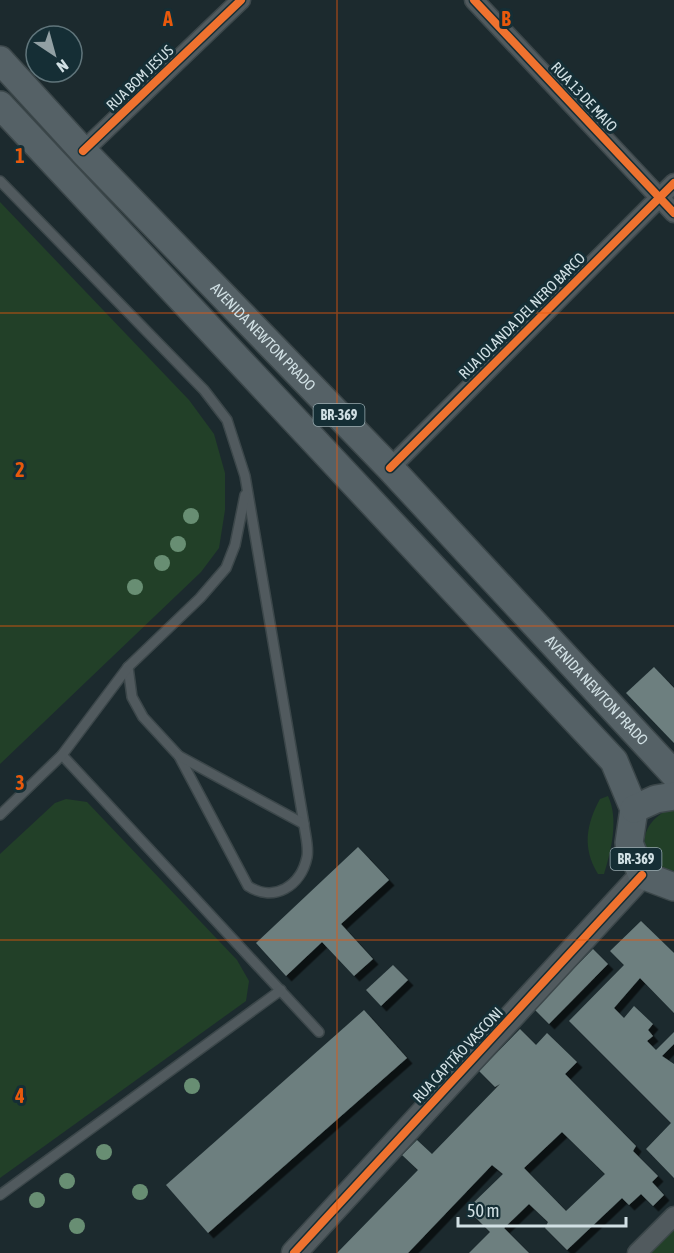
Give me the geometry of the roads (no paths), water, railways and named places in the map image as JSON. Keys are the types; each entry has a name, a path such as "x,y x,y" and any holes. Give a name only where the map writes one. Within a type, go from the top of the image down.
{"main road":[{"name":"AVENIDA NEWTON PRADO","path":"0,60 83,151 390,468 674,774"},
{"name":"BR-369","path":"0,105 614,761 634,809 630,843 642,875 674,887"},
{"path":"634,809 656,799 674,796"}],"street":[{"name":"RUA BOM JESUS","path":"83,151 241,0"},
{"name":"RUA 13 DE MAIO","path":"474,0 674,213"},
{"name":"RUA IOLANDA DEL NERO BARCO","path":"390,468 674,183"},
{"name":"RUA CAPITÃO VASCONI","path":"294,1253 642,875"},
{"path":"637,1253 674,1216"}],"lane":[{"path":"0,181 204,390 227,420 245,476 308,855 296,880 285,890 272,894 258,892 248,886 179,756 143,717 132,697 128,667"},
{"path":"0,815 62,755 128,667 200,598 226,568 235,545 246,490"},
{"path":"62,755 319,1032"},
{"path":"179,756 304,824"},
{"path":"0,1195 280,990"}]}
